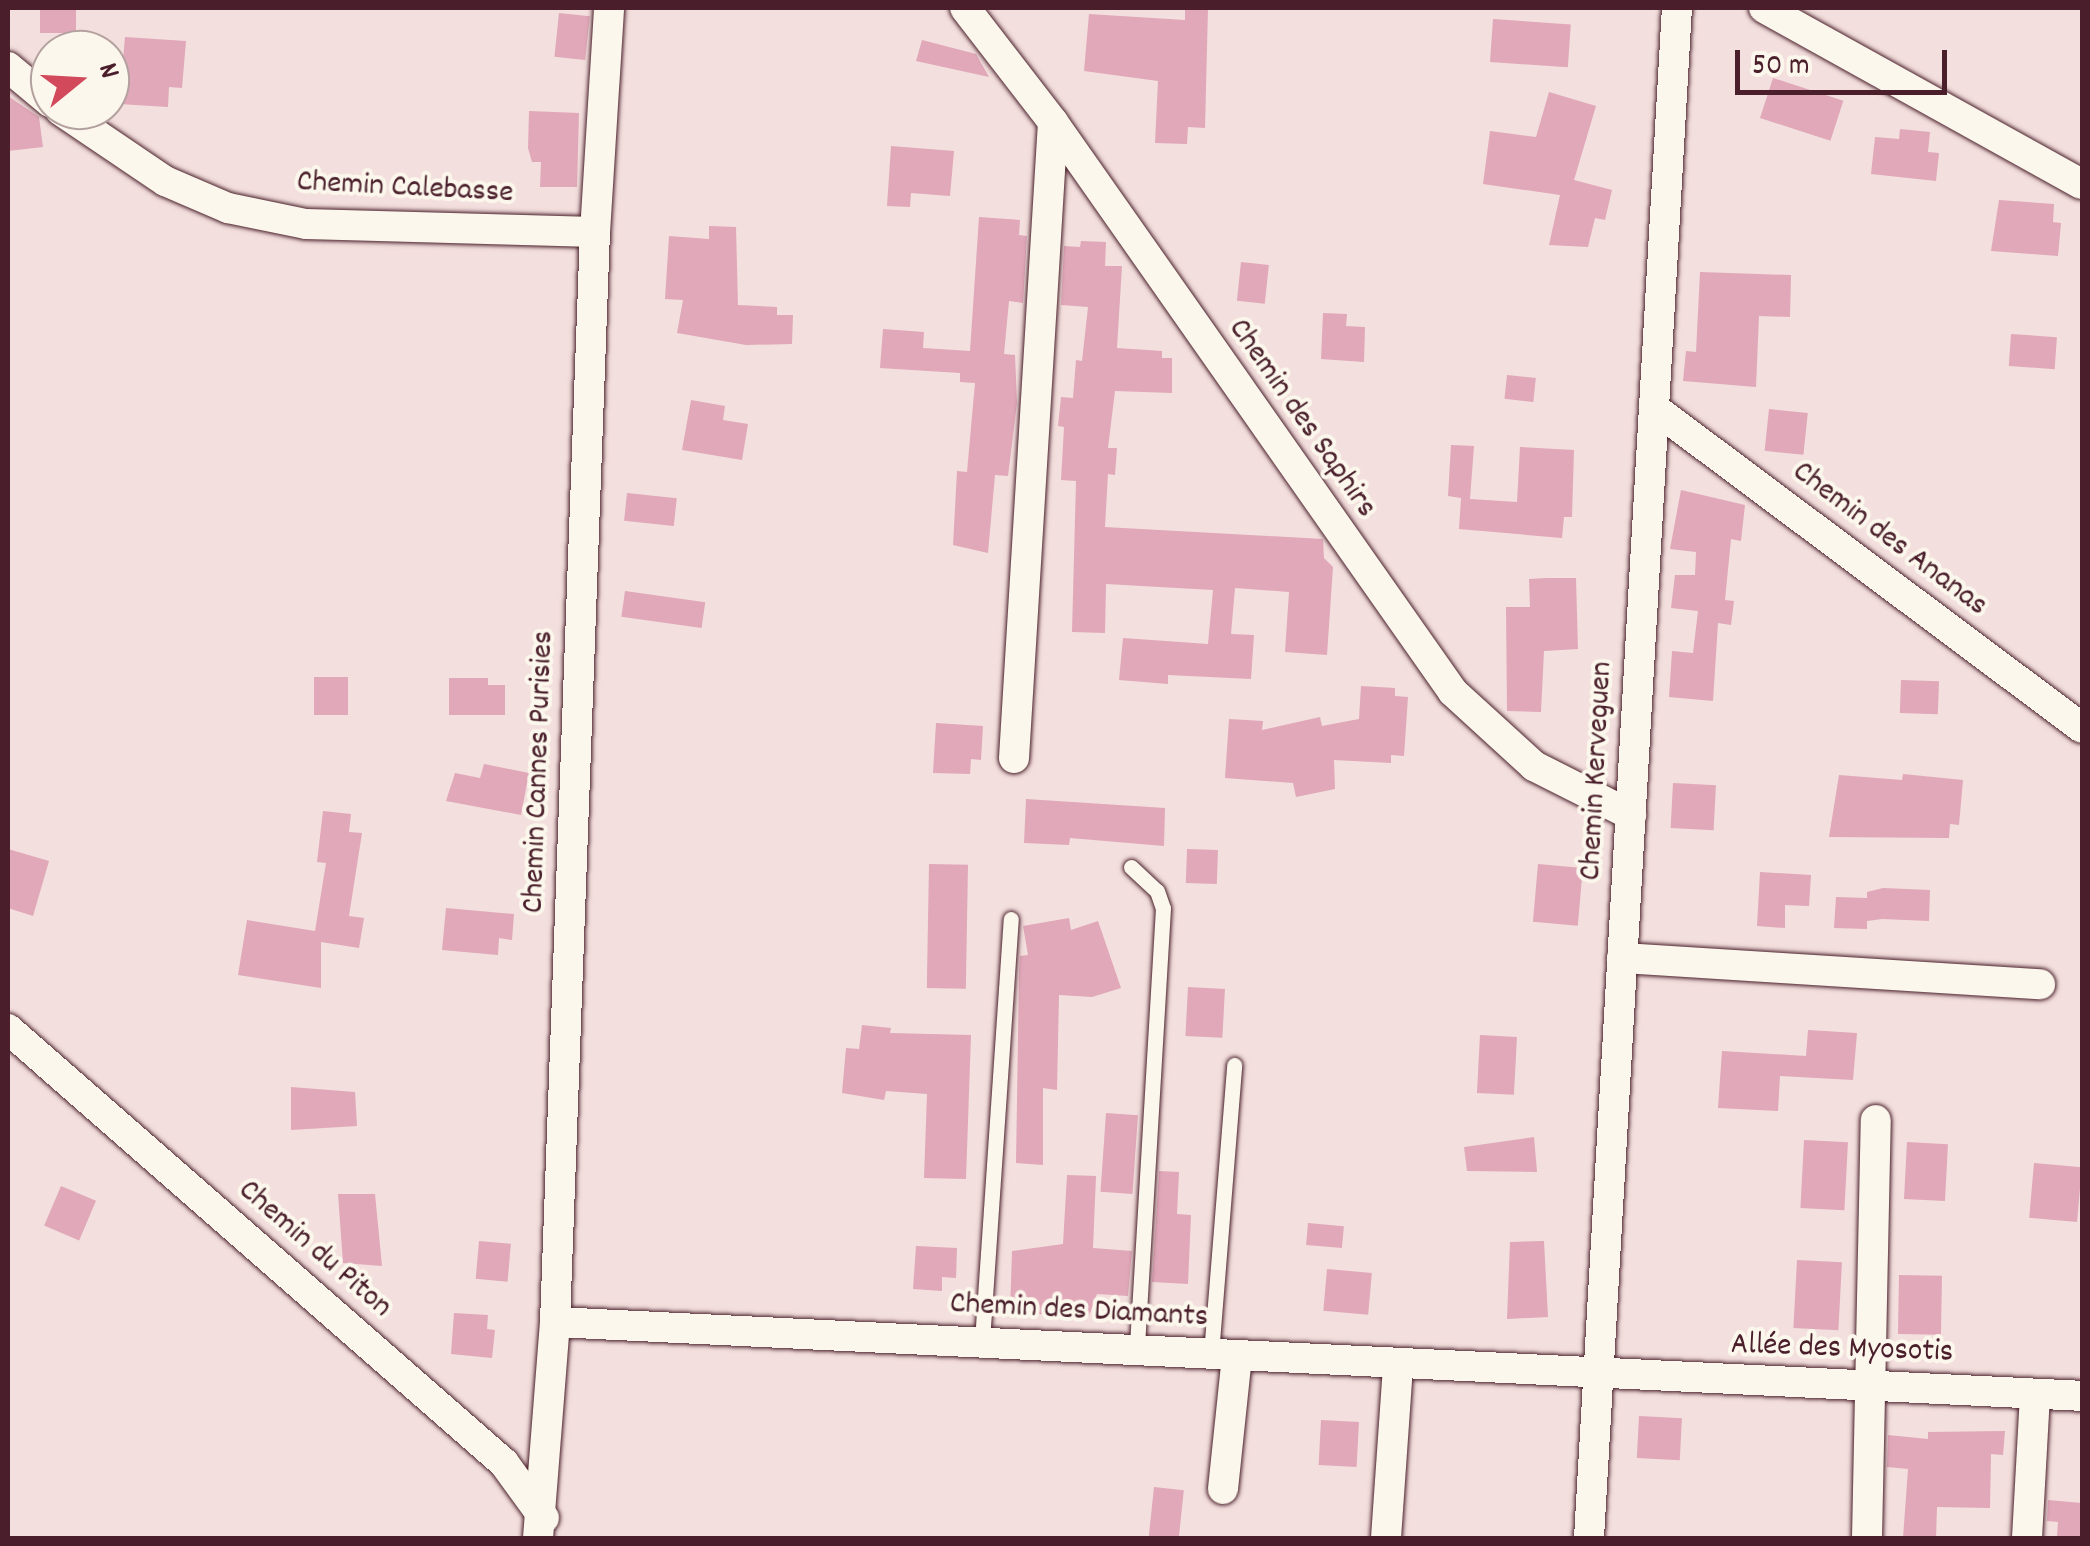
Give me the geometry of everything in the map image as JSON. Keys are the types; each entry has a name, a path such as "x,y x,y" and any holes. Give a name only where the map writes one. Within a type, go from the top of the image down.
{"street":[{"name":"Chemin Cannes Purisies","path":"538,1524 555,1322 594,232 609,8"},
{"name":"Chemin des Saphirs","path":"965,8 1053,122 1453,692 1534,766 1630,815"},
{"name":"Chemin Kerveguen","path":"1589,1538 1677,8"},
{"path":"1764,8 2082,184"},
{"path":"8,67 30,85"},
{"path":"1014,758 1053,122"},
{"name":"Chemin Calebasse","path":"89,130 164,181 228,208 306,224 594,232"},
{"name":"Chemin des Ananas","path":"1654,408 2082,728"},
{"path":"1622,958 2040,984"},
{"name":"Chemin du Piton","path":"8,1029 504,1463 538,1524 557,1538"},
{"path":"1867,1538 1876,1120"},
{"name":"Chemin des Diamants","path":"555,1322 982,1341 1598,1376"},
{"path":"1223,1489 1224,1355"},
{"path":"1386,1538 1398,1365"},
{"name":"Allée des Myosotis","path":"1598,1376 1870,1384 2082,1396"},
{"path":"2027,1538 2035,1394"}],"lane":[{"path":"1132,866 1157,891 1162,908 1137,1350"},
{"path":"982,1341 1011,919"},
{"path":"1224,1355 1234,1064"}],"building":[{"path":"40,8 76,8 76,30 40,30"},
{"path":"1185,8 1208,8 1205,128 1188,127 1187,144 1155,143 1158,81 1084,71 1089,14 1185,20"},
{"path":"559,13 590,16 585,60 554,57"},
{"path":"1493,19 1571,24 1568,67 1490,62"},
{"path":"130,37 186,41 182,88 169,87 168,107 130,105"},
{"path":"922,40 976,54 989,77 916,61"},
{"path":"1773,78 1843,101 1830,141 1760,118"},
{"path":"1549,92 1596,106 1574,180 1612,190 1605,220 1595,218 1588,247 1549,245 1560,195 1483,184 1490,131 1536,137"},
{"path":"8,96 30,111 30,130 41,130 43,147 8,151"},
{"path":"529,111 579,113 577,187 540,187 541,162 532,162 528,148"},
{"path":"1900,129 1930,132 1928,152 1939,153 1936,181 1871,174 1875,137 1899,139"},
{"path":"891,146 954,151 950,196 911,193 910,207 887,206"},
{"path":"1999,200 2054,204 2053,222 2061,223 2058,256 1991,251"},
{"path":"979,217 1020,220 1019,235 1027,236 1023,303 1009,301 1004,354 1015,355 1017,403 1008,476 995,475 988,553 953,545 957,471 967,472 975,383 960,382 960,373 880,368 883,329 924,332 923,348 970,351"},
{"path":"709,226 736,227 738,305 777,307 777,315 793,315 792,344 746,345 677,333 683,300 665,299 669,236 709,239"},
{"path":"1081,241 1106,242 1105,266 1122,266 1117,348 1162,351 1162,358 1172,358 1172,393 1115,391 1108,448 1117,448 1115,475 1108,474 1105,527 1323,539 1324,558 1333,567 1327,655 1285,652 1289,592 1235,588 1231,634 1254,635 1251,679 1168,675 1168,684 1119,680 1123,638 1208,644 1213,590 1106,584 1105,633 1072,632 1076,481 1061,480 1064,427 1058,426 1061,397 1073,398 1076,360 1082,361 1088,307 1061,305 1064,246 1080,247"},
{"path":"1241,262 1269,265 1265,304 1237,301"},
{"path":"1700,272 1791,275 1790,317 1759,316 1756,387 1683,381 1686,351 1696,352"},
{"path":"1323,313 1347,314 1346,326 1365,327 1364,362 1321,359"},
{"path":"2011,334 2057,337 2055,369 2009,366"},
{"path":"1507,375 1536,378 1533,402 1504,399"},
{"path":"691,400 725,406 723,420 748,424 742,460 682,450"},
{"path":"1769,409 1808,413 1803,455 1765,451"},
{"path":"1451,445 1474,446 1470,499 1517,502 1520,447 1574,450 1572,517 1564,517 1562,538 1459,529 1461,498 1448,496"},
{"path":"1681,490 1745,505 1741,541 1731,539 1725,600 1734,601 1731,625 1718,623 1713,701 1669,697 1672,651 1693,653 1698,611 1671,608 1675,575 1695,575 1696,552 1670,549"},
{"path":"627,493 677,498 674,526 624,521"},
{"path":"1576,578 1578,649 1544,651 1541,712 1507,711 1506,607 1530,607 1529,579"},
{"path":"625,591 705,602 702,628 621,617"},
{"path":"314,677 348,677 348,715 314,715"},
{"path":"449,678 488,678 488,685 505,685 505,715 449,715"},
{"path":"1901,680 1939,681 1938,714 1900,713"},
{"path":"1361,686 1395,688 1395,696 1408,697 1404,756 1391,755 1391,763 1334,760 1335,789 1296,797 1293,783 1225,778 1229,719 1263,721 1262,730 1320,717 1322,726 1359,719"},
{"path":"936,723 983,726 981,760 971,759 970,774 933,773"},
{"path":"484,764 529,773 521,815 446,801 455,773 480,778"},
{"path":"1903,774 1963,780 1959,825 1950,824 1949,838 1829,837 1839,775 1902,780"},
{"path":"1673,783 1716,785 1714,830 1671,828"},
{"path":"1026,799 1165,808 1164,846 1070,838 1069,845 1024,843"},
{"path":"323,811 351,814 349,832 362,833 349,916 364,918 359,948 321,942 321,988 238,975 247,920 315,931 326,863 317,862"},
{"path":"8,849 49,861 33,916 8,908"},
{"path":"1187,849 1218,850 1217,884 1186,883"},
{"path":"929,864 968,865 966,989 927,988"},
{"path":"1538,864 1583,868 1578,926 1533,922"},
{"path":"1760,872 1811,875 1809,906 1785,905 1785,928 1757,926"},
{"path":"1883,888 1930,890 1929,921 1882,919 1867,921 1867,929 1834,928 1836,897 1867,898 1867,892"},
{"path":"446,908 514,914 512,940 499,938 498,955 442,950"},
{"path":"1069,918 1071,930 1098,921 1121,988 1092,997 1059,995 1057,1090 1043,1088 1043,1165 1016,1163 1019,973 1020,956 1028,955 1023,926"},
{"path":"1188,987 1225,989 1222,1038 1185,1036"},
{"path":"862,1025 891,1028 890,1033 971,1035 966,1179 924,1178 927,1094 886,1091 884,1100 842,1093 846,1048 859,1049"},
{"path":"1808,1030 1857,1033 1853,1080 1780,1076 1778,1111 1718,1108 1722,1051 1806,1056"},
{"path":"1480,1035 1517,1037 1514,1095 1477,1093"},
{"path":"291,1087 355,1092 357,1126 291,1130"},
{"path":"1106,1113 1138,1115 1132,1194 1100,1192"},
{"path":"1534,1137 1537,1172 1467,1171 1464,1147"},
{"path":"1804,1140 1848,1142 1844,1210 1800,1208"},
{"path":"1907,1142 1948,1144 1945,1201 1904,1199"},
{"path":"2034,1163 2082,1167 2077,1222 2029,1218"},
{"path":"1159,1171 1179,1172 1177,1214 1191,1215 1188,1284 1152,1282"},
{"path":"1067,1175 1096,1176 1093,1248 1132,1251 1128,1296 1097,1294 1089,1316 1010,1313 1012,1251 1063,1244"},
{"path":"61,1186 96,1201 79,1240 44,1226"},
{"path":"338,1194 375,1194 382,1266 343,1263"},
{"path":"1308,1223 1344,1226 1342,1248 1306,1245"},
{"path":"479,1241 511,1244 508,1282 476,1279"},
{"path":"1544,1241 1548,1317 1507,1319 1510,1242"},
{"path":"916,1246 957,1248 956,1278 942,1277 942,1291 913,1289"},
{"path":"1797,1260 1842,1262 1838,1330 1793,1328"},
{"path":"1327,1269 1372,1273 1368,1315 1323,1311"},
{"path":"1899,1275 1942,1276 1941,1335 1898,1334"},
{"path":"454,1313 488,1315 487,1329 495,1330 492,1358 451,1354"},
{"path":"1639,1416 1682,1418 1680,1460 1637,1458"},
{"path":"1321,1420 1359,1422 1357,1467 1319,1465"},
{"path":"2005,1431 2003,1455 1991,1454 1990,1508 1937,1507 1936,1538 1903,1538 1908,1469 1887,1467 1888,1435 1928,1439 1928,1432"},
{"path":"1154,1487 1184,1490 1179,1538 1149,1536"},
{"path":"2048,1500 2082,1503 2082,1538 2057,1536 2058,1522 2047,1521"}]}
